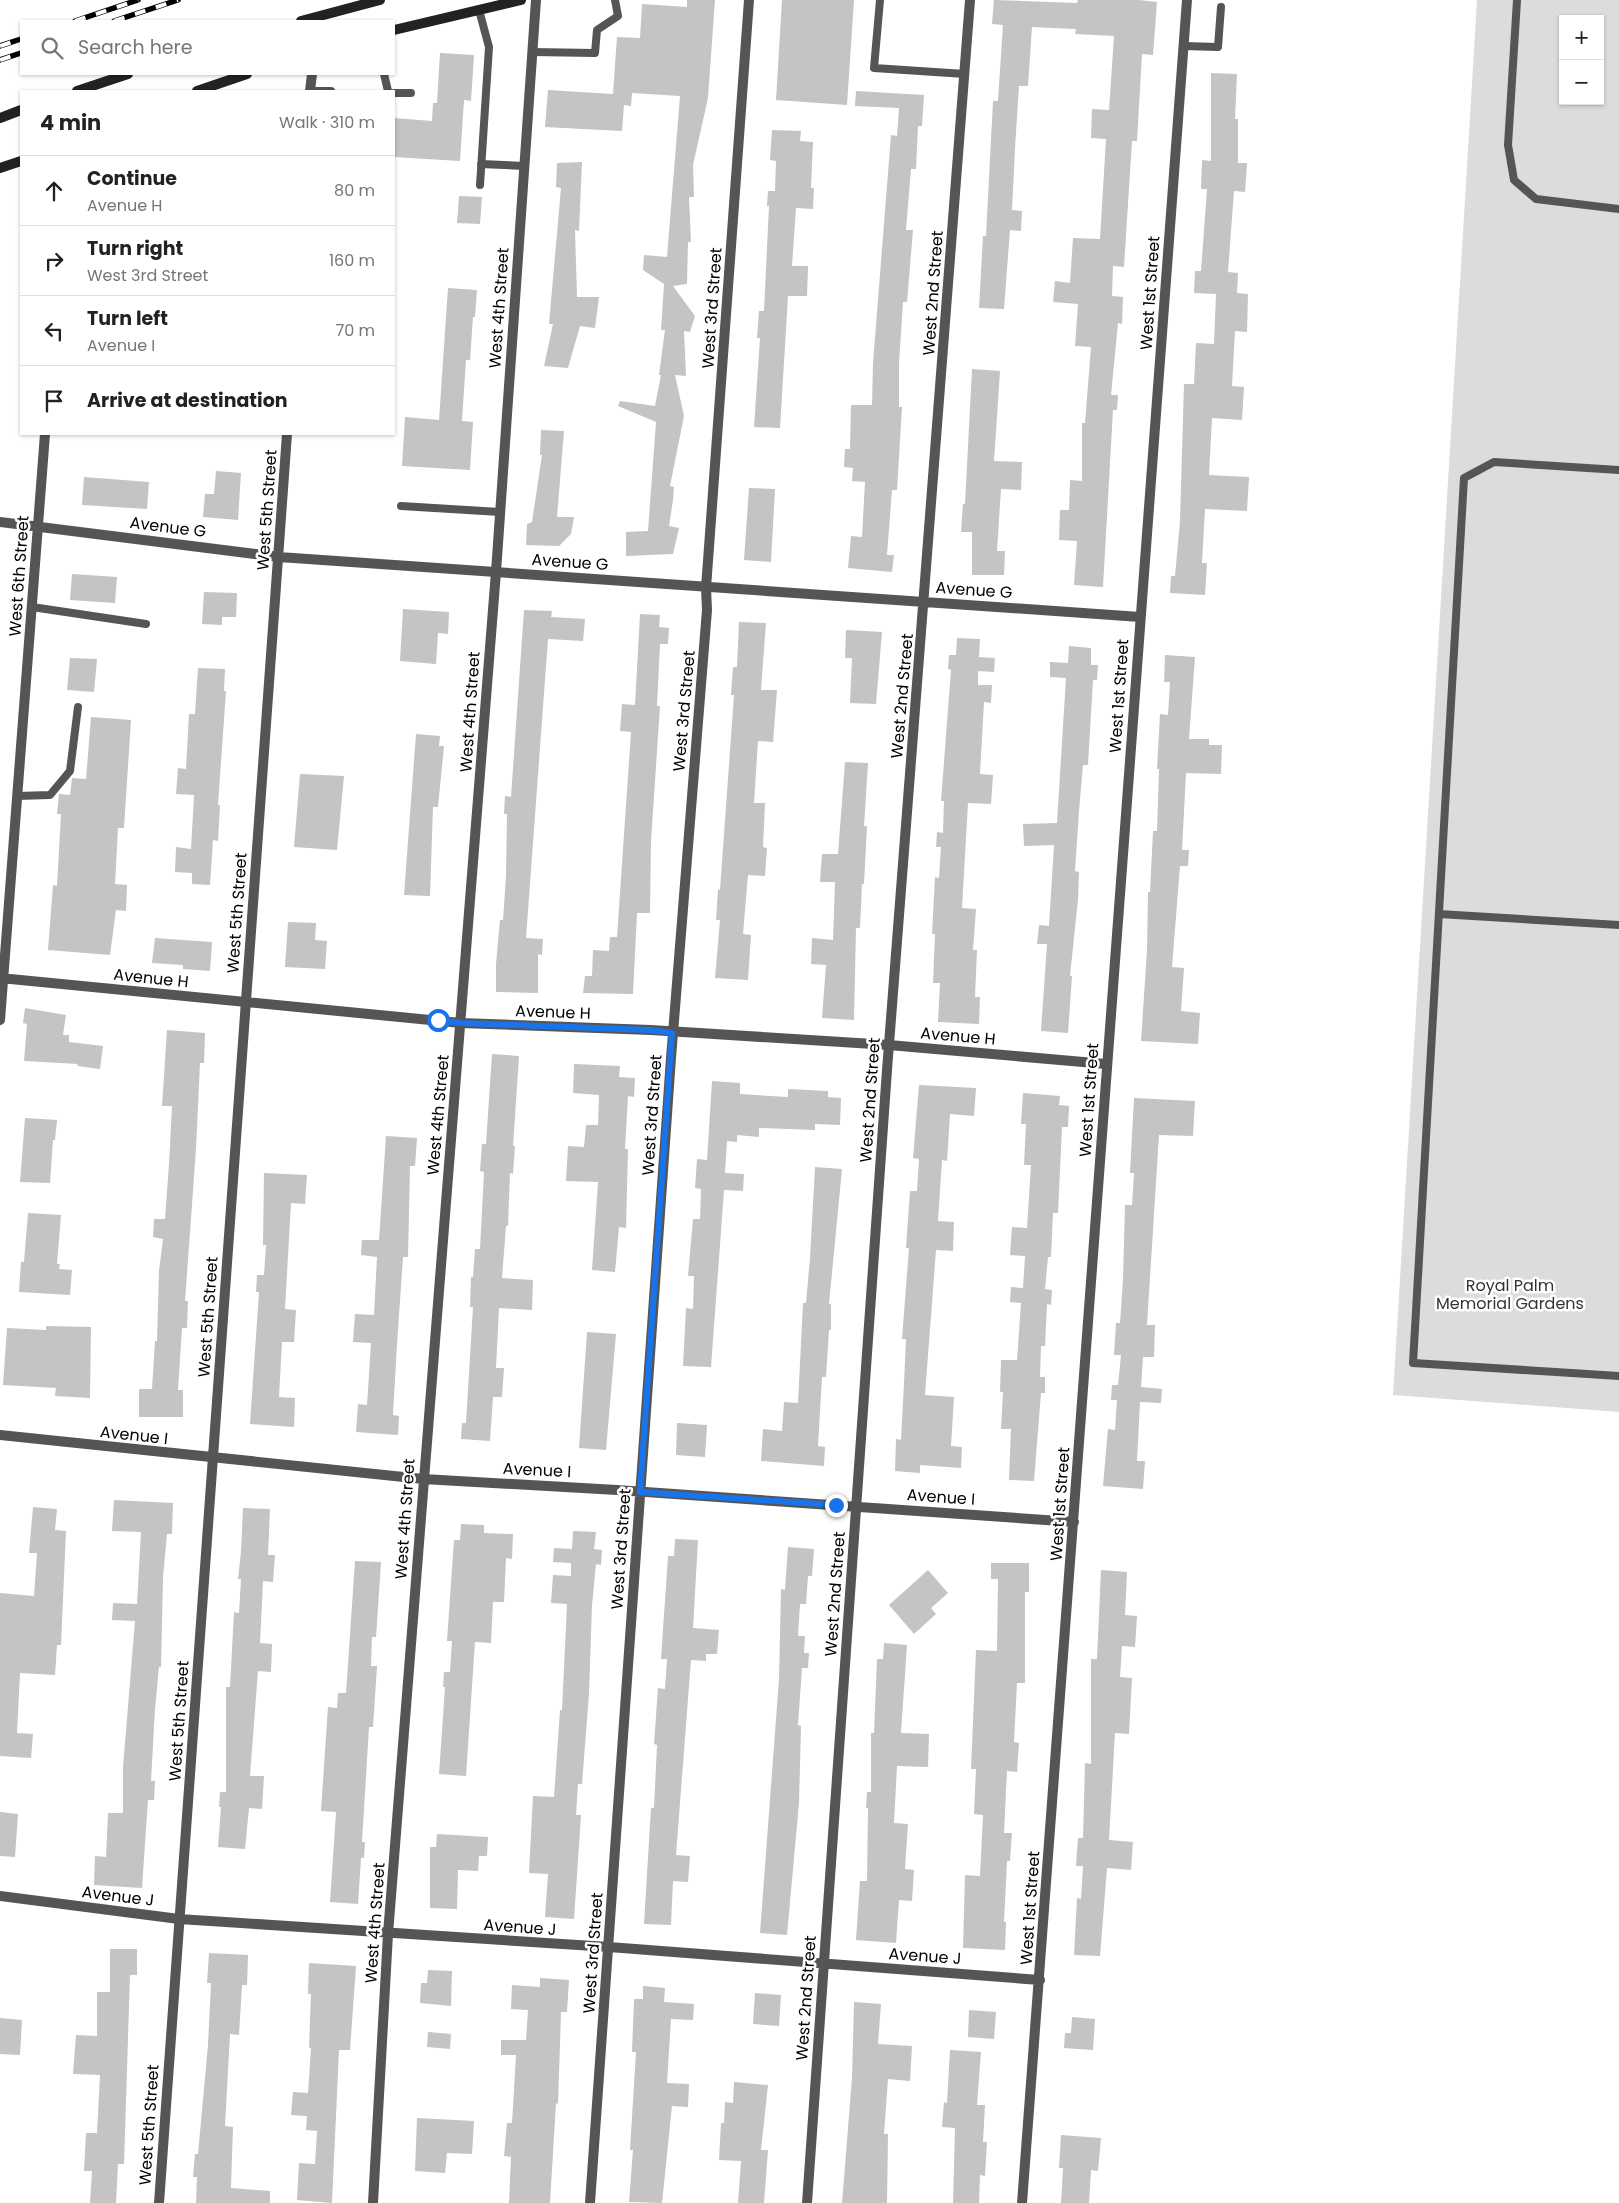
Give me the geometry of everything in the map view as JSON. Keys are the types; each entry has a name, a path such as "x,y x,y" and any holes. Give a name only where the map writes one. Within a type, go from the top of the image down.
{"main road":[{"path":"305,20 380,0"},
{"path":"395,30 521,0"},
{"path":"80,90 125,75"},
{"path":"200,90 244,75"},
{"path":"0,118 20,110"},
{"path":"0,168 20,161"}],"street":[{"name":"West 4th Street","path":"373,2203 388,1934 496,572 536,0"},
{"name":"West 3rd Street","path":"590,2203 672,1033 707,610 706,588 748,0"},
{"name":"West 2nd Street","path":"807,2203 889,1045 925,602 970,0"},
{"name":"West 1st Street","path":"1022,2203 1187,0"},
{"path":"310,90 312,75"},
{"name":"West 6th Street","path":"0,1020 45,435"},
{"name":"West 5th Street","path":"159,2203 288,435"},
{"name":"Avenue G","path":"0,522 279,557 1140,617"},
{"name":"Avenue H","path":"2,978 245,1004 461,1023 651,1030 672,1033 889,1045 1106,1064"},
{"name":"Avenue I","path":"0,1435 423,1479 856,1506 1074,1522"},
{"name":"Avenue J","path":"0,1896 179,1919 609,1947 1040,1980"}],"lane":[{"path":"532,52 595,53 597,30 618,16 615,0"},
{"path":"880,0 874,68 965,74"},
{"path":"1517,0 1508,145 1514,180 1536,199 1619,210"},
{"path":"1184,46 1218,47 1221,7"},
{"path":"479,10 489,47 480,185"},
{"path":"384,75 388,90"},
{"path":"395,93 411,93"},
{"path":"481,164 524,166"},
{"path":"1619,470 1494,462 1464,478 1413,1363 1619,1376"},
{"path":"401,506 500,512"},
{"path":"32,607 146,624"},
{"path":"17,796 50,795 70,771 78,707"},
{"path":"1439,914 1619,925"}],"green space":[{"name":"Royal Palm Memorial Gardens","path":"1477,0 1619,0 1619,1412 1393,1395"}],"building":[{"path":"687,0 715,0 708,98 693,165 694,197 689,197 691,242 688,242 687,284 673,286 695,316 690,332 684,331 686,376 675,375 684,416 670,486 674,487 669,526 679,528 673,554 626,556 626,532 648,531 656,422 618,406 620,401 655,406 661,375 659,375 665,330 661,330 664,284 643,270 644,255 667,257 680,96 632,93 631,106 624,105 622,131 545,127 548,90 613,94 617,37 640,38 642,4 687,7"},
{"path":"782,0 854,0 847,105 776,100"},
{"path":"994,0 1077,3 1078,0 1139,0 1157,2 1153,55 1142,54 1137,141 1132,141 1124,267 1113,266 1112,296 1123,297 1122,324 1118,323 1111,395 1118,395 1117,410 1113,410 1103,587 1074,585 1077,541 1059,540 1060,510 1069,510 1070,480 1082,481 1082,423 1085,423 1091,347 1075,346 1078,304 1053,302 1055,281 1070,283 1073,238 1100,239 1106,139 1091,138 1092,109 1109,110 1114,36 1075,34 1076,29 1032,27 1028,86 1019,86 1015,148 1012,210 1022,211 1021,231 1010,230 1004,309 979,308 983,236 986,236 993,101 998,101 1003,25 992,24"},
{"path":"440,53 474,55 471,101 464,100 460,161 395,157 395,118 432,121 433,103 437,103"},
{"path":"1211,73 1237,74 1235,119 1238,119 1238,163 1247,163 1245,192 1234,191 1228,272 1238,273 1237,293 1248,294 1247,332 1235,331 1232,386 1244,387 1242,420 1212,418 1209,475 1249,477 1247,511 1205,509 1202,563 1207,563 1205,595 1170,593 1171,576 1175,576 1180,521 1184,384 1194,384 1196,343 1214,344 1216,294 1194,293 1195,271 1201,271 1207,189 1201,189 1202,160 1211,161"},
{"path":"856,91 924,95 922,126 918,126 916,169 911,169 906,230 913,230 907,302 903,302 899,364 899,407 902,407 897,490 892,490 887,555 894,555 892,572 848,568 851,536 862,537 865,482 852,481 853,468 844,467 845,449 850,449 851,405 872,405 873,363 891,135 897,136 899,108 855,106"},
{"path":"772,130 801,131 800,141 813,142 811,188 814,188 813,209 796,208 792,266 808,266 807,296 788,296 780,428 754,427 760,338 757,338 759,311 764,311 768,191 775,191 776,161 770,160"},
{"path":"582,162 579,231 575,230 577,297 599,297 595,328 580,326 568,368 544,366 553,324 549,324 561,188 556,187 557,163"},
{"path":"459,196 482,197 480,224 457,223"},
{"path":"448,288 477,290 470,360 466,360 462,421 473,422 470,470 402,466 405,417 439,420"},
{"path":"972,369 1000,371 994,461 1022,462 1021,490 1001,489 997,551 1005,551 1004,575 972,575 972,532 961,532 963,504 965,504"},
{"path":"541,430 564,431 557,517 574,517 571,534 559,546 526,545 527,524 532,522 542,455 540,455"},
{"path":"216,471 241,473 238,520 203,517 205,494 214,494"},
{"path":"84,477 149,482 147,509 82,505"},
{"path":"749,488 775,489 771,562 744,560"},
{"path":"72,574 117,577 115,603 70,600"},
{"path":"204,592 237,593 236,617 222,617 222,625 202,624"},
{"path":"403,609 449,612 448,634 438,633 436,664 400,661"},
{"path":"524,610 552,611 551,617 585,619 583,641 548,639 526,938 543,939 542,955 538,954 538,993 496,992 496,964 500,920 503,920 506,876 507,814 504,814 505,796 511,797"},
{"path":"640,614 660,615 659,627 669,628 668,644 660,644 657,706 660,706 651,841 650,913 637,913 633,994 583,993 585,976 592,976 593,950 609,951 610,937 617,937 631,732 620,731 622,704 635,705"},
{"path":"739,622 766,623 761,690 777,690 773,742 758,741 754,803 765,803 763,847 767,848 765,876 748,875 743,934 751,935 748,980 715,978 720,920 716,920 718,889 720,890 734,695 731,695 733,667 737,667"},
{"path":"846,630 882,632 876,704 850,703 852,658 845,658"},
{"path":"957,638 980,639 979,657 995,658 994,672 978,671 978,685 992,685 991,703 984,702 980,774 993,775 991,804 968,803 962,908 976,909 973,950 977,950 975,997 980,997 979,1024 938,1022 940,983 933,983 935,934 932,934 935,877 939,878 941,847 936,847 937,832 943,833 944,801 941,801 951,670 948,669 949,655 956,655"},
{"path":"1069,646 1091,648 1091,665 1098,665 1097,680 1093,680 1088,765 1083,765 1079,811 1075,871 1079,872 1078,899 1070,976 1072,976 1068,1033 1041,1031 1047,944 1037,944 1039,925 1049,926 1054,845 1024,846 1023,824 1057,823 1066,678 1050,677 1050,662 1068,663"},
{"path":"1165,655 1195,657 1189,739 1209,739 1209,745 1222,745 1221,774 1186,773 1182,850 1189,850 1188,866 1180,866 1172,967 1184,968 1181,1011 1200,1013 1198,1044 1141,1041 1147,950 1148,892 1150,892 1153,831 1157,831 1159,769 1157,769 1160,714 1168,715 1170,682 1164,682"},
{"path":"70,658 97,659 94,692 67,690"},
{"path":"198,668 225,669 224,691 226,691 218,805 220,805 218,841 213,840 210,885 192,884 192,873 175,872 176,847 191,849 194,795 176,794 178,768 186,769 189,714 195,714"},
{"path":"91,717 131,720 124,828 118,828 115,884 127,885 126,911 116,910 110,955 48,950 53,885 57,886 61,814 57,814 59,794 70,795 72,778 86,779"},
{"path":"416,734 440,736 439,746 444,746 438,807 433,807 430,896 404,895"},
{"path":"845,762 868,763 864,826 867,826 864,884 862,884 860,928 856,928 854,1020 822,1018 826,965 811,964 812,938 833,940 835,882 820,882 822,854 838,854"},
{"path":"300,774 344,776 337,850 294,847"},
{"path":"288,922 316,923 315,940 327,941 325,969 285,967"},
{"path":"155,938 212,942 210,971 183,969 183,965 152,963"},
{"path":"25,1008 66,1015 63,1035 69,1035 69,1042 103,1046 100,1069 77,1066 78,1064 24,1061 27,1024 23,1023"},
{"path":"167,1030 205,1033 204,1063 200,1063 185,1301 188,1301 187,1328 182,1328 178,1390 183,1390 183,1417 139,1417 139,1389 152,1389 155,1341 157,1341 159,1271 163,1239 153,1237 154,1219 165,1219 172,1106 162,1106"},
{"path":"492,1054 519,1056 513,1174 510,1173 508,1226 506,1226 502,1278 533,1280 532,1310 499,1308 496,1368 504,1368 502,1397 493,1397 490,1441 461,1439 462,1423 466,1423 473,1307 470,1307 471,1277 473,1277 475,1249 480,1249 484,1172 480,1171 482,1144 486,1144"},
{"path":"574,1064 620,1066 619,1077 635,1078 634,1097 628,1096 625,1149 628,1149 626,1228 619,1227 615,1272 592,1270 598,1182 566,1181 568,1146 584,1147 586,1125 598,1125 599,1095 573,1093"},
{"path":"712,1081 740,1083 740,1094 788,1097 788,1089 828,1091 828,1097 841,1098 840,1125 815,1124 815,1130 759,1128 759,1137 737,1135 737,1142 727,1141 725,1173 744,1174 743,1191 724,1190 711,1367 683,1366 686,1308 693,1309 694,1276 688,1276 693,1219 700,1219 701,1189 695,1188 697,1159 707,1160"},
{"path":"919,1085 976,1088 974,1116 950,1114 947,1161 942,1160 938,1221 954,1222 953,1251 936,1250 925,1395 954,1397 951,1446 962,1447 961,1468 920,1465 920,1473 895,1471 896,1439 901,1440 906,1339 902,1339 909,1248 906,1248 910,1191 917,1191 919,1159 913,1158"},
{"path":"1023,1093 1060,1096 1059,1105 1069,1106 1068,1127 1062,1127 1058,1213 1053,1213 1051,1257 1048,1257 1045,1289 1052,1290 1051,1305 1047,1304 1045,1346 1041,1346 1040,1377 1045,1377 1045,1393 1041,1393 1034,1481 1009,1480 1011,1429 1001,1429 1003,1392 1000,1392 1001,1360 1017,1360 1021,1303 1010,1302 1011,1287 1023,1288 1025,1256 1010,1255 1012,1227 1027,1228 1031,1165 1024,1165 1026,1124 1021,1124"},
{"path":"1134,1098 1195,1101 1193,1136 1159,1135 1147,1325 1155,1325 1154,1357 1143,1357 1141,1387 1162,1389 1161,1403 1140,1402 1137,1461 1145,1461 1143,1489 1103,1486 1108,1429 1115,1430 1117,1400 1111,1400 1112,1385 1118,1385 1121,1355 1114,1355 1116,1323 1120,1323 1125,1205 1132,1205 1134,1173 1130,1173"},
{"path":"25,1118 57,1120 55,1140 53,1140 50,1183 20,1182"},
{"path":"386,1136 417,1138 415,1166 410,1166 408,1257 403,1257 397,1344 393,1415 399,1416 398,1435 356,1432 358,1404 367,1405 371,1343 353,1342 355,1314 374,1315 377,1257 361,1255 362,1240 379,1240"},
{"path":"815,1167 842,1169 829,1304 831,1304 831,1330 829,1330 826,1377 822,1377 818,1446 825,1447 824,1466 761,1461 763,1429 782,1431 784,1402 798,1403 803,1303 806,1303 810,1258"},
{"path":"264,1173 307,1175 305,1204 291,1203 285,1309 296,1310 294,1342 282,1342 279,1397 295,1398 294,1427 250,1424 259,1292 256,1292 257,1275 264,1275 266,1245 263,1245"},
{"path":"28,1213 61,1215 57,1264 60,1264 59,1269 72,1270 70,1295 19,1292 21,1262 24,1262"},
{"path":"46,1326 91,1327 90,1398 55,1396 56,1388 3,1385 7,1328 46,1330"},
{"path":"587,1332 616,1334 606,1450 579,1448"},
{"path":"677,1423 707,1425 705,1457 676,1455"},
{"path":"114,1500 173,1503 172,1534 167,1534 163,1577 161,1667 159,1667 155,1709 151,1781 155,1781 154,1800 148,1800 142,1888 94,1885 95,1856 106,1857 108,1813 123,1813 123,1767 135,1621 112,1620 113,1603 137,1604 141,1532 112,1531"},
{"path":"33,1507 57,1509 55,1530 66,1531 61,1645 57,1645 55,1675 20,1673 17,1733 33,1734 31,1758 0,1756 0,1593 34,1596 37,1553 29,1553"},
{"path":"243,1508 270,1509 268,1555 275,1555 273,1582 263,1581 260,1643 272,1644 271,1672 258,1671 250,1776 264,1776 262,1809 249,1808 245,1849 218,1847 221,1807 219,1807 220,1792 226,1792 226,1687 230,1687 234,1612 239,1613 241,1579 238,1579"},
{"path":"461,1524 484,1525 484,1533 513,1534 512,1559 506,1558 504,1602 493,1602 491,1643 475,1642 466,1776 439,1774 445,1687 443,1687 444,1672 450,1672 452,1641 447,1641 454,1540 460,1540"},
{"path":"573,1531 596,1532 594,1549 602,1550 601,1565 596,1564 582,1784 578,1784 576,1815 581,1815 574,1919 545,1917 548,1874 529,1873 533,1796 554,1797 560,1710 562,1710 567,1604 551,1603 553,1575 571,1576 571,1563 553,1562 554,1548 572,1549"},
{"path":"675,1539 698,1540 693,1628 719,1630 717,1654 706,1654 706,1661 691,1660 676,1855 690,1856 688,1882 673,1881 671,1925 644,1924 651,1808 654,1808 657,1745 654,1744 658,1688 665,1689 667,1659 661,1659 668,1556 674,1556"},
{"path":"788,1547 814,1549 812,1576 808,1576 806,1604 800,1604 798,1636 805,1636 804,1653 809,1653 808,1668 802,1668 798,1725 801,1726 799,1803 787,1935 760,1933 779,1679 781,1589 785,1590"},
{"path":"355,1561 381,1562 376,1637 372,1637 371,1666 377,1666 373,1727 369,1727 362,1842 365,1842 364,1858 361,1858 358,1904 330,1902 336,1812 321,1811 328,1707 337,1708 338,1693 346,1693"},
{"path":"991,1563 1029,1563 1029,1592 1025,1592 1025,1683 1017,1683 1014,1742 1019,1743 1017,1772 1007,1771 1004,1833 1012,1833 1010,1861 1007,1861 1004,1922 1006,1922 1005,1950 963,1948 965,1875 980,1876 983,1815 974,1814 976,1769 971,1769 976,1650 997,1651 998,1579 991,1579"},
{"path":"928,1570 948,1593 931,1608 936,1614 914,1634 889,1605"},
{"path":"1101,1570 1127,1572 1125,1615 1137,1616 1135,1647 1122,1646 1120,1677 1132,1678 1129,1734 1115,1733 1109,1840 1133,1842 1131,1870 1107,1868 1100,1956 1074,1955 1077,1898 1081,1899 1083,1866 1076,1866 1078,1838 1083,1838 1085,1763 1091,1764 1091,1659 1097,1659"},
{"path":"884,1643 907,1645 901,1733 929,1734 928,1767 897,1766 894,1823 908,1824 905,1869 914,1870 912,1901 899,1900 896,1943 856,1940 860,1881 867,1881 868,1808 866,1808 867,1792 871,1792 871,1733 874,1733 877,1659 883,1659"},
{"path":"0,1812 18,1814 15,1857 0,1856"},
{"path":"437,1834 488,1837 487,1856 479,1856 478,1871 458,1870 457,1909 430,1908 430,1847 436,1847"},
{"path":"110,1949 137,1949 137,1975 130,1975 124,2164 118,2164 116,2203 90,2203 92,2171 84,2171 86,2133 97,2133 100,2075 73,2074 76,2035 97,2036 97,1992 110,1992"},
{"path":"209,1953 248,1955 247,1985 242,1985 239,2035 230,2034 225,2126 233,2127 231,2188 270,2191 270,2203 196,2203 197,2177 193,2177 195,2154 198,2154 208,2045 211,1983 207,1983"},
{"path":"309,1963 356,1966 350,2050 339,2050 332,2203 297,2200 299,2163 315,2164 317,2131 306,2130 307,2116 291,2115 293,2092 308,2093 311,2048 309,2048 311,1994 308,1994"},
{"path":"428,1970 452,1971 451,2006 420,2003 421,1983 427,1983"},
{"path":"540,1978 569,1980 567,2012 561,2012 558,2104 556,2103 550,2203 509,2203 511,2157 504,2156 507,2123 512,2123 516,2055 501,2055 501,2040 526,2040 528,2010 511,2009 512,1985 540,1987"},
{"path":"643,1986 665,1988 664,2002 694,2004 693,2020 671,2019 667,2083 689,2084 688,2107 672,2106 662,2203 629,2202 633,2150 630,2150 636,2052 632,2052 634,1999 643,1999"},
{"path":"755,1993 781,1995 779,2026 753,2024"},
{"path":"854,2002 881,2004 878,2044 912,2046 910,2081 888,2079 884,2134 888,2134 887,2203 842,2203 852,2078"},
{"path":"969,2010 996,2012 994,2039 968,2037"},
{"path":"1072,2017 1095,2019 1093,2050 1064,2048 1065,2033 1071,2033"},
{"path":"0,2018 22,2020 20,2055 0,2054"},
{"path":"428,2032 451,2034 450,2049 427,2047"},
{"path":"950,2050 981,2052 977,2105 985,2105 983,2142 987,2142 985,2176 980,2175 979,2203 953,2203 955,2128 942,2127 944,2102 947,2103"},
{"path":"734,2082 768,2085 761,2150 768,2150 764,2203 738,2203 741,2161 719,2160 721,2123 724,2123 725,2102 733,2103"},
{"path":"417,2118 474,2121 472,2154 447,2153 445,2173 415,2171"},
{"path":"1061,2135 1101,2138 1098,2171 1091,2170 1089,2203 1061,2203 1063,2168 1059,2168"}],"railway":[{"path":"78,20 138,0"},
{"path":"117,20 178,0"},
{"path":"0,46 20,39"},
{"path":"0,60 20,53"}],"route":[{"path":"438,1020 461,1023 651,1030 672,1033 640,1492 836,1505"}]}
